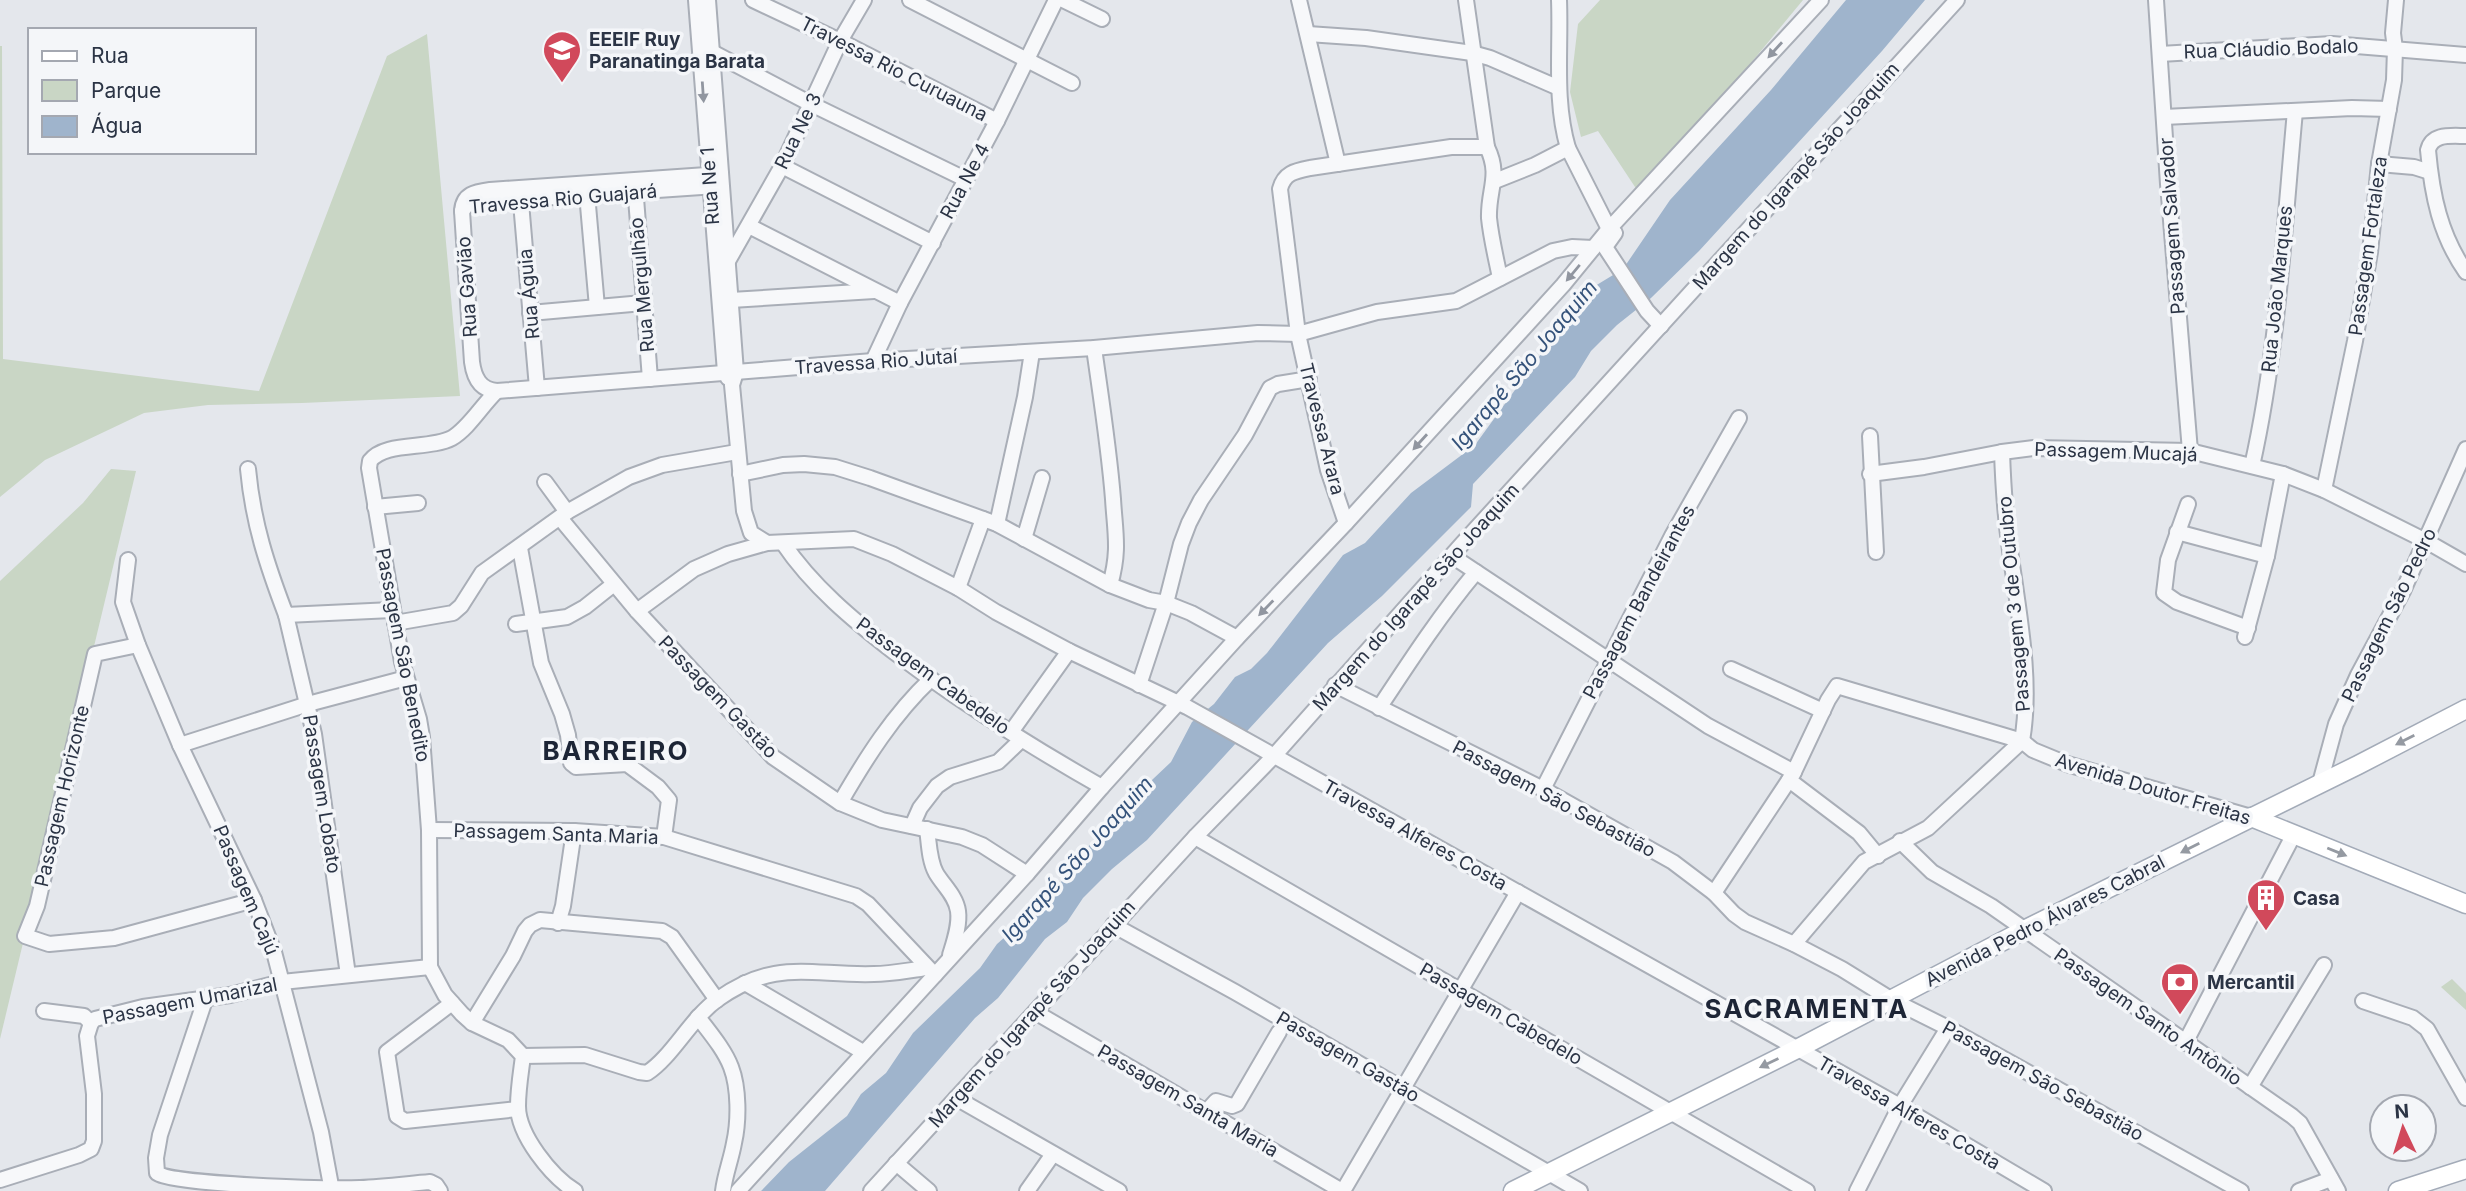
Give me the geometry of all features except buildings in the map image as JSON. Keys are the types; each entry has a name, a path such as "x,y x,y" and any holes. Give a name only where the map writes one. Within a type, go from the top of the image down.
{"main road":[{"name":"Avenida Pedro Álvares Cabral","path":"1513,1191 1797,1049 2024,930 2465,711"},
{"name":"Avenida Doutor Freitas","path":"2251,817 2466,904"},
{"path":"2398,1191 2466,1169"}],"street":[{"name":"Rua Ne 1","path":"696,0 715,180 731,376"},
{"name":"Rua Ne 1","path":"708,0 715,180 728,261 731,300 731,376"},
{"name":"Travessa Rio Curuauna","path":"753,0 841,41 997,121"},
{"name":"Rua Ne 3","path":"728,261 782,166 841,41 864,0"},
{"path":"910,0 1072,83"},
{"name":"Rua Ne 4","path":"873,361 900,303 997,121 1056,0"},
{"path":"1063,0 1102,19"},
{"path":"1299,0 1338,164 1451,148 1487,146"},
{"path":"1466,0 1472,53 1495,181 1490,194 1490,220 1500,278"},
{"path":"1559,0 1561,120 1568,148 1609,229"},
{"path":"738,1191 863,1052 931,971 949,957 1027,874 1102,787 1183,705 1237,638 1346,523 1609,229 1822,0"},
{"name":"Margem do Igarapé São Joaquim","path":"872,1191 1957,0"},
{"name":"Passagem Salvador","path":"2157,0 2190,451"},
{"name":"Passagem Fortaleza","path":"2324,489 2370,251 2379,164 2389,109 2395,49 2393,33 2396,0"},
{"path":"1308,34 1366,38 1472,53 1559,88"},
{"name":"Rua Cláudio Bodalo","path":"2160,54 2301,44 2357,44 2466,55"},
{"path":"712,52 965,179"},
{"path":"2164,117 2389,109"},
{"name":"Rua João Marques","path":"2252,466 2264,414 2282,260 2295,111"},
{"path":"2466,135 2442,137 2432,141 2428,150 2430,172 2445,237 2466,272"},
{"path":"1495,181 1568,148"},
{"name":"Travessa Arara","path":"1338,164 1289,174 1284,177 1280,189 1298,334 1328,470 1346,523"},
{"path":"2379,164 2414,167 2430,172"},
{"path":"782,166 933,243"},
{"name":"Travessa Rio Guajará","path":"462,211 473,203 520,194 715,180"},
{"name":"Rua Mergulhão","path":"635,186 650,379"},
{"path":"584,191 597,307"},
{"name":"Rua Águia","path":"520,194 537,388"},
{"name":"Rua Gavião","path":"462,211 473,372 487,390 497,391"},
{"path":"1621,216 1624,222 1605,247 1647,310 1661,326"},
{"path":"749,226 900,303"},
{"name":"Travessa Rio Jutaí","path":"497,391 650,379 731,376 873,361 1094,348 1258,333 1298,334 1377,312 1456,301 1564,247 1593,248"},
{"path":"731,300 876,291"},
{"path":"530,313 643,303"},
{"path":"1094,348 1118,536 1118,551 1110,585"},
{"path":"957,588 990,522 1025,397 1032,352"},
{"path":"731,376 744,511 751,533 767,543"},
{"path":"1139,685 1166,603 1181,544 1201,500 1245,435 1267,392 1278,384 1309,379"},
{"name":"Passagem São Benedito","path":"430,967 429,830 422,737 393,616 369,468 373,456 391,449 443,442 454,436 497,391"},
{"name":"Passagem Bandeirantes","path":"1543,789 1672,536 1739,418"},
{"path":"1870,436 1876,552"},
{"name":"Passagem Mucajá","path":"1870,474 2034,448 2190,451 2283,474 2324,489 2466,564"},
{"name":"Passagem São Pedro","path":"2320,783 2336,724 2358,675 2403,591 2466,449"},
{"path":"286,615 393,616 453,613 461,606 482,573 563,515 646,470 737,452"},
{"name":"Passagem 3 de Outubro","path":"1794,944 1864,862 1928,828 2022,741 2025,723 2024,676 2019,609 2004,496 2002,452"},
{"path":"740,474 783,465 804,464 835,467 870,478 990,522 1110,585 1191,613 1237,638"},
{"name":"Passagem Lobato","path":"248,469 265,560 286,615 309,704 348,975"},
{"path":"2188,504 2165,575 2164,593 2171,599 2247,633 2267,556 2283,474"},
{"path":"1024,539 1042,478"},
{"name":"Passagem Gastão","path":"545,482 563,515 614,584 774,757 840,803 882,820 962,837 982,845 1027,874"},
{"path":"375,507 418,503"},
{"path":"2177,532 2267,556"},
{"name":"Travessa Alferes Costa","path":"637,611 694,569 727,554 767,543 855,539 892,554 1069,652 1183,705 1900,1106 2044,1191"},
{"name":"Passagem Cabedelo","path":"783,543 798,565 845,612 931,679 1016,736 1102,787"},
{"path":"520,548 541,663 558,701 568,735 571,763 576,767 622,763 650,780 668,800 664,836"},
{"path":"1452,556 1708,726 1792,776 1859,833 1878,856"},
{"name":"Passagem Cajú","path":"128,560 123,602 138,645 180,745 254,900 274,952 321,1132 332,1190"},
{"path":"1379,708 1428,634 1476,572"},
{"path":"516,624 568,617 614,584"},
{"name":"Passagem Horizonte","path":"138,645 94,654 37,906 25,936 49,944 114,938 254,900"},
{"path":"949,957 958,922 958,911 955,901 935,872 920,827 920,808 937,786 965,771 998,762 1069,652"},
{"path":"1714,893 1792,776 1823,711 1731,670"},
{"path":"180,745 309,704 406,678"},
{"path":"840,803 870,750 917,692 931,679"},
{"name":"Passagem São Sebastião","path":"1335,685 1543,789 1673,862 1714,893 1745,922 1842,970 2241,1191"},
{"name":"Avenida Doutor Freitas","path":"1823,711 1837,686 2022,741 2033,750 2067,764 2251,817"},
{"name":"Passagem Santa Maria","path":"429,830 574,831 664,836 856,895 868,904 931,971"},
{"path":"558,923 574,831"},
{"path":"2185,1043 2294,834"},
{"name":"Passagem Cabedelo","path":"1195,837 1807,1191"},
{"name":"Passagem Santo Antônio","path":"1900,841 1932,873 1991,906 2279,1106 2300,1123 2334,1185"},
{"path":"1343,1191 1518,892"},
{"path":"472,1023 530,925 540,920 662,930 672,937 717,1000"},
{"name":"Passagem Gastão","path":"1114,925 1580,1191"},
{"path":"2250,1087 2324,965"},
{"path":"430,967 452,1003 472,1023 509,1040 523,1056 518,1109 541,1159 575,1191"},
{"name":"Passagem Umarizal","path":"0,1180 91,1149 94,1141 94,1094 87,1036 91,1023 101,1016 143,1007 205,1000 282,982 430,967"},
{"path":"523,1056 585,1055 647,1073 717,1000 745,983 764,976 790,970 875,974 931,971"},
{"path":"745,983 863,1052"},
{"path":"205,1000 160,1135 155,1167 157,1173 162,1176 221,1183 332,1190 435,1186"},
{"path":"2363,1001 2413,1018 2427,1029 2466,1098"},
{"path":"452,1003 387,1052 397,1116 405,1121 518,1109"},
{"path":"44,1010 84,1016 91,1023"},
{"name":"Passagem Santa Maria","path":"1035,1012 1343,1191"},
{"path":"698,1017 716,1040 731,1068 734,1081 736,1131 723,1191"},
{"path":"1857,1191 1900,1106 1948,1028"},
{"path":"1206,1112 1216,1101 1232,1106 1237,1104 1279,1032"},
{"path":"956,1098 1119,1191"},
{"path":"1027,1191 1054,1154"},
{"path":"896,1163 929,1191"},
{"path":"2298,1191 2334,1185"}],"green space":[{"path":"1600,0 1803,0 1641,196 1598,131 1581,137 1570,92 1578,24"},
{"path":"427,34 460,396 208,405 144,413 45,460 0,497 0,46 3,359 259,391 387,56"},
{"path":"111,469 136,471 0,1039 0,581 83,503"},
{"path":"2452,979 2466,993 2466,1010 2441,987"}],"water":[{"path":"1846,0 1925,0 1882,51 1699,251 1591,351 1575,377 1473,484 1471,507 1382,596 1328,643 1147,840 1083,898 1067,922 1045,939 998,998 975,1018 825,1191 761,1191 789,1162 847,1116 861,1094 886,1073 913,1033 980,968 997,944 1047,900 1095,838 1171,762 1192,722 1214,704 1235,677 1251,669 1267,653 1343,555 1365,543 1411,493 1475,445 1541,354 1545,340 1595,286 1623,269 1670,200 1771,90"}],"place":[{"name":"EEEIF Ruy Paranatinga Barata","path":"562,84"},
{"name":"Casa","path":"2266,932"},
{"name":"Mercantil","path":"2180,1016"}],"district":[{"name":"BARREIRO","path":"616,750"},
{"name":"SACRAMENTA","path":"1807,1008"}],"water label":[{"name":"Igarapé São Joaquim","path":"1524,365"},
{"name":"Igarapé São Joaquim","path":"1077,859"}]}
